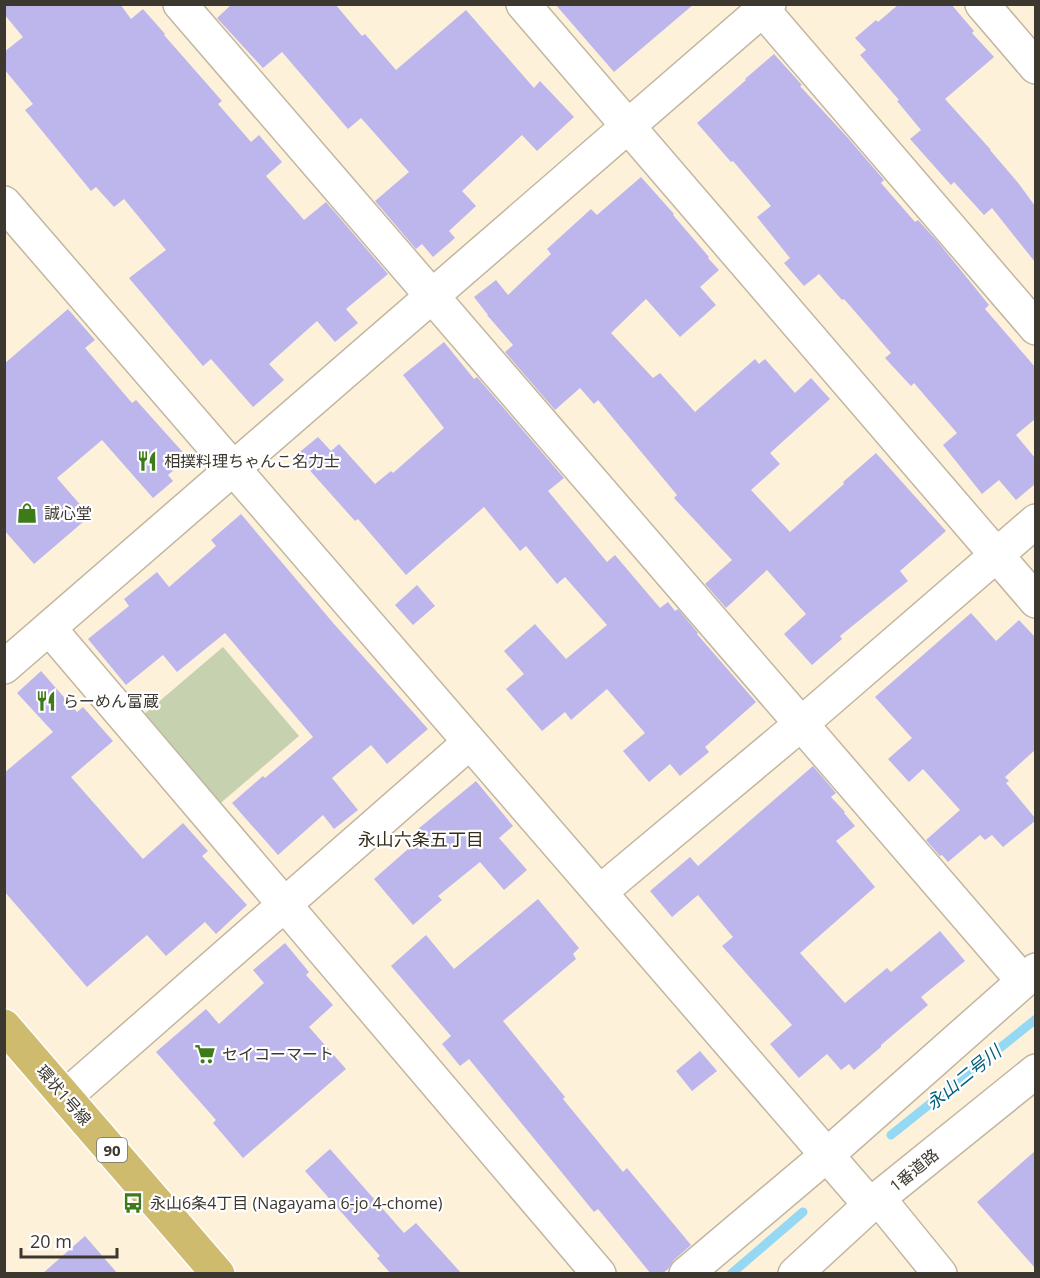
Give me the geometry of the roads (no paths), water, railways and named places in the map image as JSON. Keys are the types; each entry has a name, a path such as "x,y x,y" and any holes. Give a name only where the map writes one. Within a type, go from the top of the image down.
{"main road":[{"name":"環状1号線","path":"4,1026 218,1274"}],"street":[{"path":"180,4 801,724 1029,976 827,1155 686,1274"},
{"path":"523,4 1035,601"},
{"path":"982,4 1035,67"},
{"path":"4,667 766,7 1035,328"},
{"path":"4,203 827,1155 875,1202 940,1274"},
{"path":"600,892 801,724 1035,521"},
{"path":"49,628 599,1274"},
{"path":"66,1096 470,742"},
{"name":"1番道路","path":"795,1274 875,1202 1035,1071"}],"waterway":[{"name":"永山二号川","path":"891,1135 1036,1019"},
{"name":"永山二号川","path":"731,1274 803,1212"}],"place":[{"name":"相撲料理ちゃんこ名力士","path":"147,461"},
{"name":"誠心堂","path":"27,513"},
{"name":"らーめん富蔵","path":"46,701"},
{"name":"セイコーマート","path":"205,1054"},
{"name":"永山6条4丁目 (Nagayama 6-jo 4-chome)","path":"133,1203"}],"district":[{"name":"永山六条五丁目","path":"421,839"}]}
